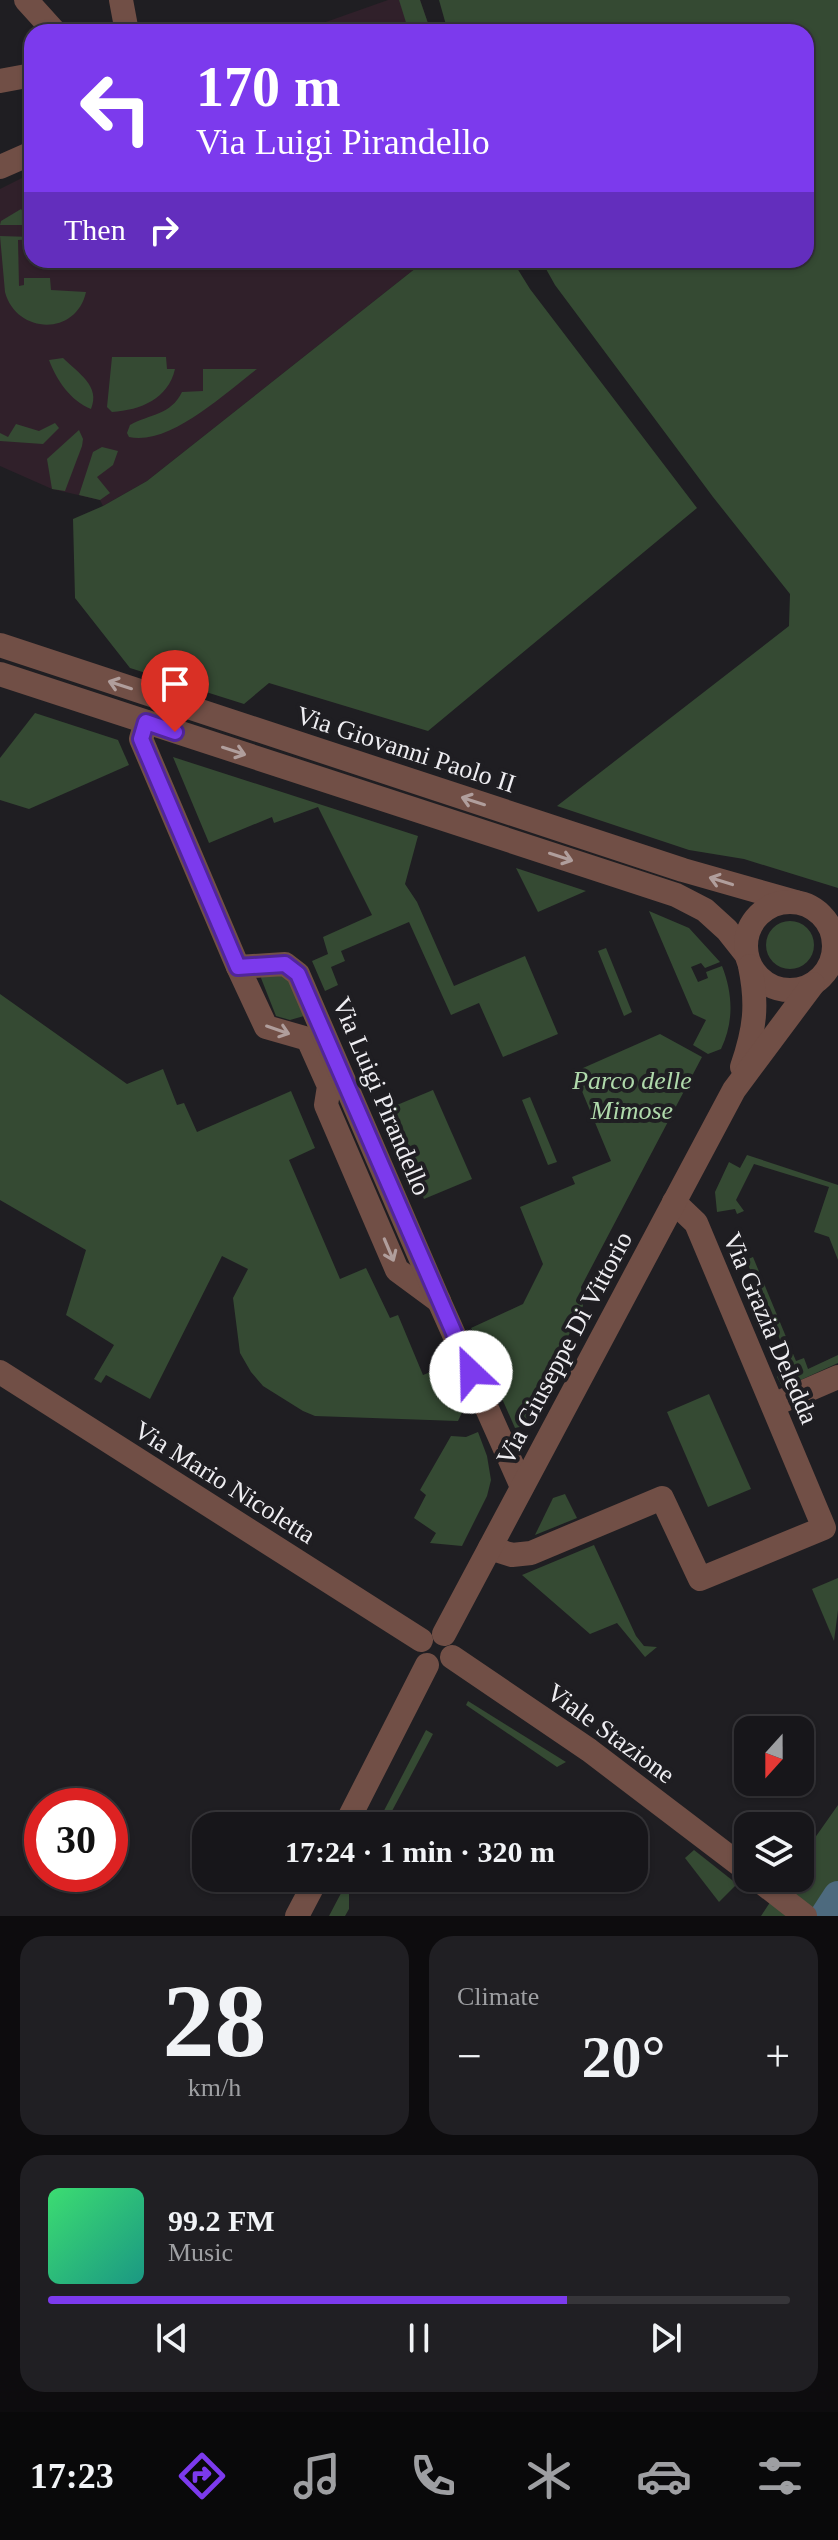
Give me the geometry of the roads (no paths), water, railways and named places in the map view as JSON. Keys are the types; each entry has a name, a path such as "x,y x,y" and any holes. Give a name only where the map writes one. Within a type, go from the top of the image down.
{"street":[{"path":"26,0 48,24"},
{"path":"121,0 126,24"},
{"path":"0,81 24,76"},
{"path":"0,167 24,156"},
{"name":"Via Giovanni Paolo II","path":"0,645 683,870 838,916"},
{"name":"Via Giovanni Paolo II","path":"0,674 676,895 705,910 727,930 748,959"},
{"name":"Via Luigi Pirandello","path":"146,722 141,739 266,1027 308,1039 329,1086 326,1105 397,1270 439,1301"},
{"path":"802,904 827,922 834,944 833,956 824,978 734,1090 751,1041 755,1015 748,931 762,911 772,905 802,904"},
{"path":"748,959 761,980 776,988 789,990 824,978"},
{"name":"Via Luigi Pirandello","path":"238,967 285,964 298,974 522,1487"},
{"name":"Via Giuseppe Di Vittorio","path":"439,1643 734,1090"},
{"name":"Via Grazia Deledda","path":"490,1548 512,1555 531,1553 662,1498 700,1579 824,1528 696,1223 674,1202"},
{"name":"Via Mario Nicoletta","path":"0,1372 439,1643"},
{"path":"773,1405 838,1377"},
{"path":"352,1812 427,1665 420,1656 419,1645 439,1643"},
{"name":"Viale Stazione","path":"439,1643 577,1741 734,1861"},
{"path":"297,1916 310,1892"},
{"path":"774,1892 805,1916"}],"waterway":[{"path":"825,1916 838,1896"}],"park label":[{"name":"Parco delle Mimose","path":"632,1095"}]}
